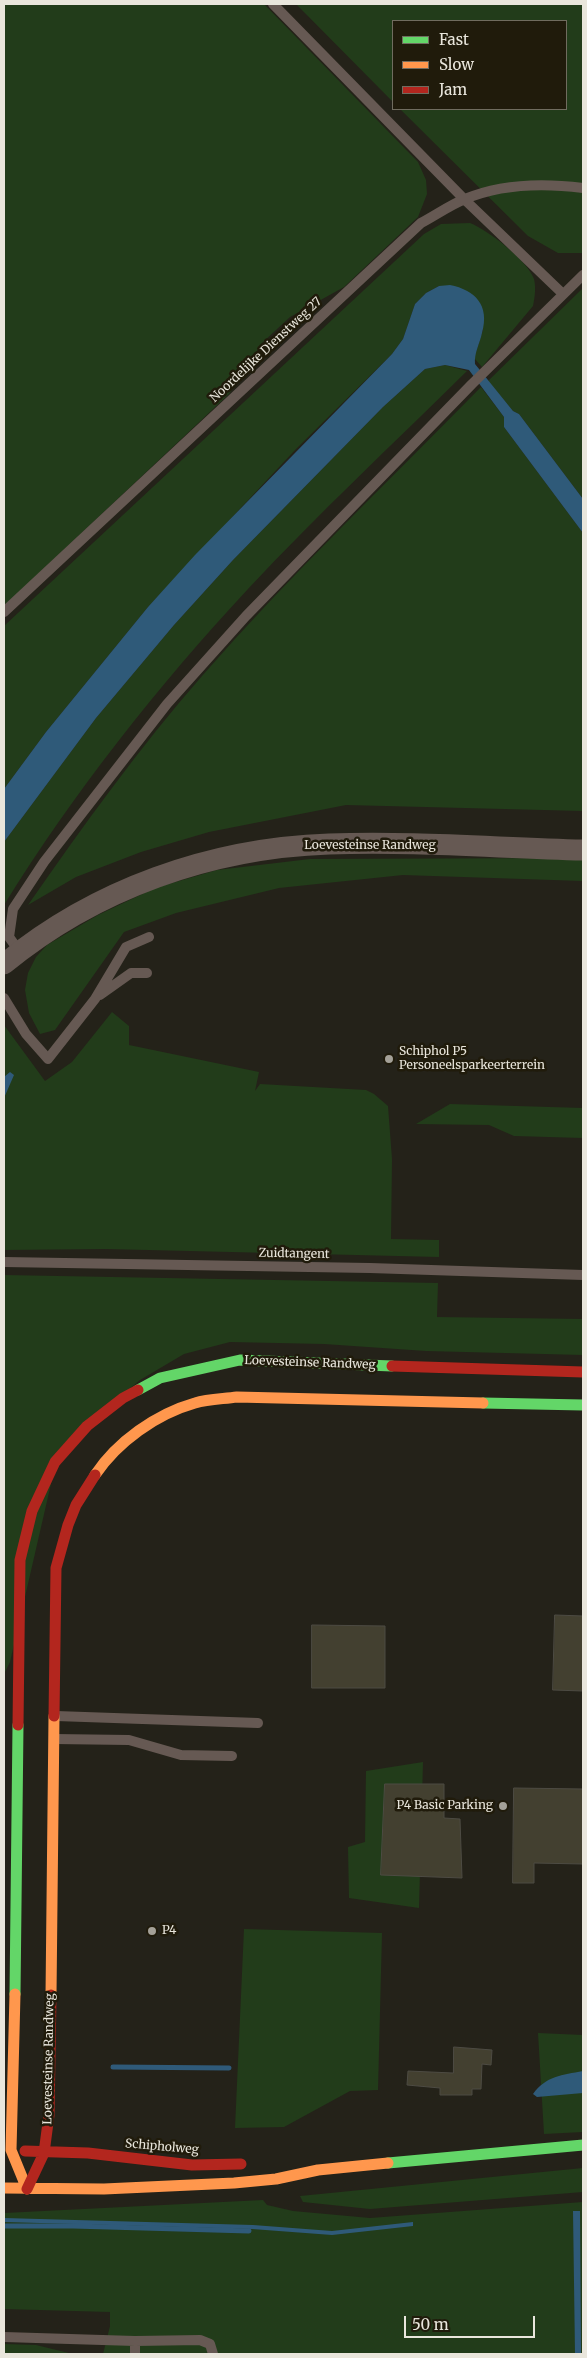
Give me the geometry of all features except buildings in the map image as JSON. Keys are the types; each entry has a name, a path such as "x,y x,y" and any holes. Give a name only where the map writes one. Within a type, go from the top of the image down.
{"street":[{"name":"Loevesteinse Randweg","path":"12,958 70,918 101,901 180,869 228,856 329,844 583,850"},
{"name":"Loevesteinse Randweg","path":"27,2189 7,2150 14,2081 23,1712 20,1560 32,1511 55,1462 87,1426 123,1398 160,1378 240,1360 476,1370 583,1372"},
{"name":"Loevesteinse Randweg","path":"27,2189 44,2152 49,2115 49,1738 56,1568 68,1521 78,1497 101,1463 128,1438 160,1418 198,1402 237,1397 583,1404"},
{"path":"4,1712 23,1712"},
{"path":"4,1735 22,1736"},
{"path":"4,2188 201,2184 290,2178 318,2170 583,2145"},
{"name":"Schipholweg","path":"7,2150 88,2154 192,2165 249,2164"},
{"path":"287,2163 318,2170"}],"lane":[{"path":"273,4 464,199 563,294"},
{"name":"Noordelijke Dienstweg 27","path":"4,612 421,223 464,199 492,190 547,183 583,188"},
{"path":"12,958 9,937 13,909 44,862 167,704 246,616 472,384 488,371 583,275"},
{"path":"4,998 26,1034 48,1059 96,999 126,947 149,936"},
{"path":"96,999 131,972 147,973"},
{"name":"Zuidtangent","path":"4,1262 351,1268 583,1275"},
{"path":"51,1715 258,1724"},
{"path":"49,1738 129,1740 181,1755 232,1756"},
{"path":"4,2337 135,2341 200,2340 210,2344 213,2354"},
{"path":"135,2341 135,2354"}],"green space":[{"path":"4,4 264,4 418,162 426,180 427,194 418,217 344,287 290,317 262,343 229,394 4,606"},
{"path":"296,4 583,4 583,253 558,253 528,236 401,110 567,110 567,20 392,20 392,101"},
{"path":"470,223 487,232 516,255 524,264 534,279 535,296 533,306 482,367 474,358 483,330 439,286 426,293 415,304 403,339 392,354 296,449 148,607 46,732 4,789 4,626 424,234 441,224"},
{"path":"583,288 583,499 519,414 513,411 488,381"},
{"path":"445,365 467,371 275,561 181,664 88,781 4,905 4,842 96,718 174,625 233,560 383,407 425,369"},
{"path":"481,387 504,417 504,427 583,533 583,811 346,805 209,832 141,852 76,877 28,905 112,788 202,676 304,565"},
{"path":"583,858 583,881 403,875 279,888 176,913 124,932 55,1030 40,1034 29,1013 25,990 28,973 36,957 47,945 98,915 155,888 217,870 310,859"},
{"path":"112,1012 129,1026 129,1045 259,1072 255,1091 260,1084 366,1090 374,1094 388,1106 392,1159 391,1239 439,1240 439,1257 106,1249 4,1250 4,1025 45,1081 72,1062"},
{"path":"450,1104 583,1108 583,1138 514,1136 489,1125 416,1124"},
{"path":"4,1275 438,1283 437,1317 583,1319 583,1355 426,1351 324,1344 230,1342 184,1354 140,1380 59,1449 10,1662 4,1674"},
{"path":"423,1762 419,1908 349,1898 348,1847 365,1842 366,1771"},
{"path":"244,1929 382,1933 378,2090 350,2091 284,2127 235,2128"},
{"path":"538,2033 583,2035 583,2132 544,2134"},
{"path":"583,2168 583,2192 370,2209 303,2202 300,2196"},
{"path":"263,2200 267,2205 293,2211 370,2218 583,2202 583,2354 103,2354 110,2326 110,2312 4,2309 4,2213"},
{"path":"4,2344 36,2345 73,2354 4,2354"}],"water":[{"path":"450,285 459,287 473,295 482,307 484,323 476,352 475,364 513,411 519,414 583,499 583,533 504,427 504,417 469,370 445,365 425,369 383,407 233,560 174,625 96,718 4,842 4,789 46,732 148,607 195,555 392,354 403,339 415,304 426,293 439,286"},
{"path":"10,1072 14,1075 4,1098 4,1077"},
{"path":"583,2071 583,2093 537,2097 533,2094 543,2083 549,2080 561,2075"},
{"path":"573,2211 580,2211 581,2354 575,2354"},
{"path":"4,2218 253,2225 332,2231 413,2222 413,2226 332,2235 252,2229 4,2222"}],"waterway":[{"path":"113,2067 229,2068"},
{"path":"4,2226 249,2231"}],"traffic: fast":[{"path":"138,1390 160,1378 240,1360 392,1366"},
{"path":"483,1403 583,1405"},
{"path":"15,1994 18,1725"},
{"path":"388,2163 583,2145"}],"traffic: slow":[{"path":"95,1475 114,1451 152,1422 180,1408 205,1401 237,1397 483,1403"},
{"path":"51,1995 54,1716"},
{"path":"15,1994 11,2150 27,2189"},
{"path":"4,2188 104,2189 234,2183 276,2179 318,2170 388,2163"}],"traffic: jam":[{"path":"392,1366 583,1372"},
{"path":"18,1725 20,1560 32,1511 55,1462 87,1426 123,1398 138,1390"},
{"path":"54,1716 56,1568 68,1525 76,1505 95,1475"},
{"path":"27,2189 44,2153 49,2115 51,1995"},
{"path":"25,2151 88,2153 192,2165 241,2164"}],"place":[{"name":"Schiphol P5 Personeelsparkeerterrein","path":"389,1059"},
{"name":"P4 Basic Parking","path":"503,1806"},
{"name":"P4","path":"152,1931"}]}
